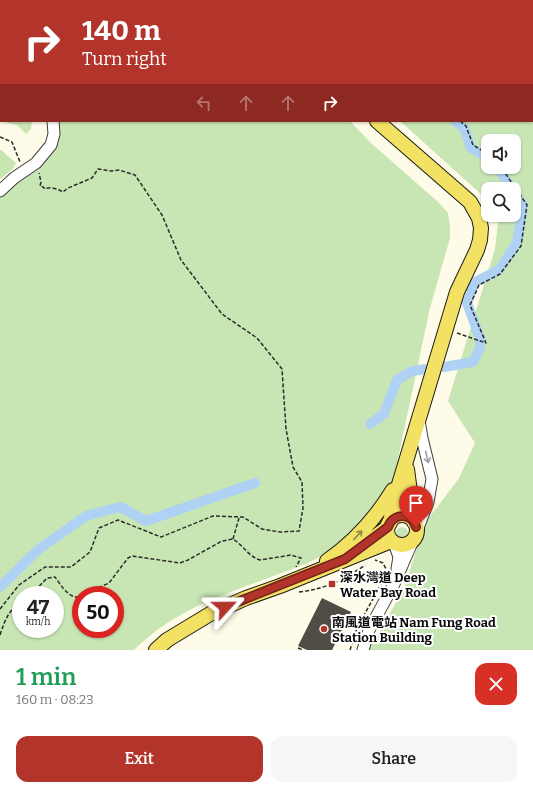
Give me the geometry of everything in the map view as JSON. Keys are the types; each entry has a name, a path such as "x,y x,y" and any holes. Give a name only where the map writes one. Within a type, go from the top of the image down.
{"main road":[{"path":"378,122 467,198 476,210 481,224 479,245 457,292 407,463 394,501 391,533 399,545 410,542 415,531 407,463"},
{"path":"156,650 167,640 210,614 335,556 354,540 383,506 407,463"},
{"path":"391,533 393,518 402,516 410,518 415,531"},
{"path":"300,572 345,559 391,533"}],"street":[{"path":"0,191 14,178 36,163 51,145 54,134 53,122"},
{"path":"363,650 369,630 394,584 428,502 432,479 419,419"},
{"path":"391,533 398,557 394,584"}],"path":[{"path":"461,122 466,126 473,145 481,150"},
{"path":"0,137 12,142 23,172"},
{"path":"0,609 19,585 45,567 71,567 90,552 99,528 118,520 161,536 213,516 243,517 262,529 280,532 299,531 303,508 302,482 293,467 286,428 282,369 257,338 222,314 185,266 162,215 135,175 119,170 111,171 98,169 92,178 68,188 63,192 58,189 47,187 44,189 43,186 40,186 42,182 36,163"},
{"path":"453,331 486,343 470,304 479,285 500,274 520,246 527,205 506,174"},
{"path":"233,539 239,517"},
{"path":"233,539 249,554 260,560 291,555 301,558 300,572"},
{"path":"102,586 109,583 128,558 132,556 180,563 222,542 233,539"},
{"path":"350,650 357,628 385,577 386,569 383,562 376,560 370,561"},
{"path":"40,586 48,578 55,577 64,586"},
{"path":"64,586 72,595"},
{"path":"0,635 6,618 12,608"},
{"path":"298,648 303,650"}],"green space":[{"path":"7,122 32,122 31,129 26,134 17,125"},
{"path":"55,122 351,122 371,143 438,202 448,213 450,226 450,238 430,308 393,482 360,528 341,539 342,542 333,549 316,559 216,598 186,612 158,629 134,650 0,650 0,188 46,155"},
{"path":"401,122 533,122 533,650 370,650 370,647 404,589 424,525 459,478 475,443 448,401 495,249 498,223 521,222 521,182 481,182 481,194"},
{"path":"0,149 16,163 13,169 0,179"},
{"path":"400,527 404,527 408,533 404,539 400,539 396,535 396,531"}],"building":[{"name":"南風道電站 Nam Fung Road Station Building","path":"322,598 351,612 332,650 307,650 298,646"}],"waterway":[{"path":"456,122 464,128 471,148 481,154"},
{"path":"502,174 507,182"},
{"path":"521,202 523,205 521,218"},
{"path":"444,367 473,362 480,348 480,338 467,303 475,282 499,270 517,243 520,222"},
{"path":"370,424 384,414 397,380 412,371 426,369"},
{"path":"0,587 39,549 86,516 120,507 146,521 255,483"}],"place":[{"name":"深水灣道 Deep Water Bay Road","path":"332,584"},
{"name":"南風道電站 Nam Fung Road Station Building","path":"324,629"}],"route":[{"path":"225,607 326,568 345,559 388,527 393,518 399,516 410,518 416,527"}]}
